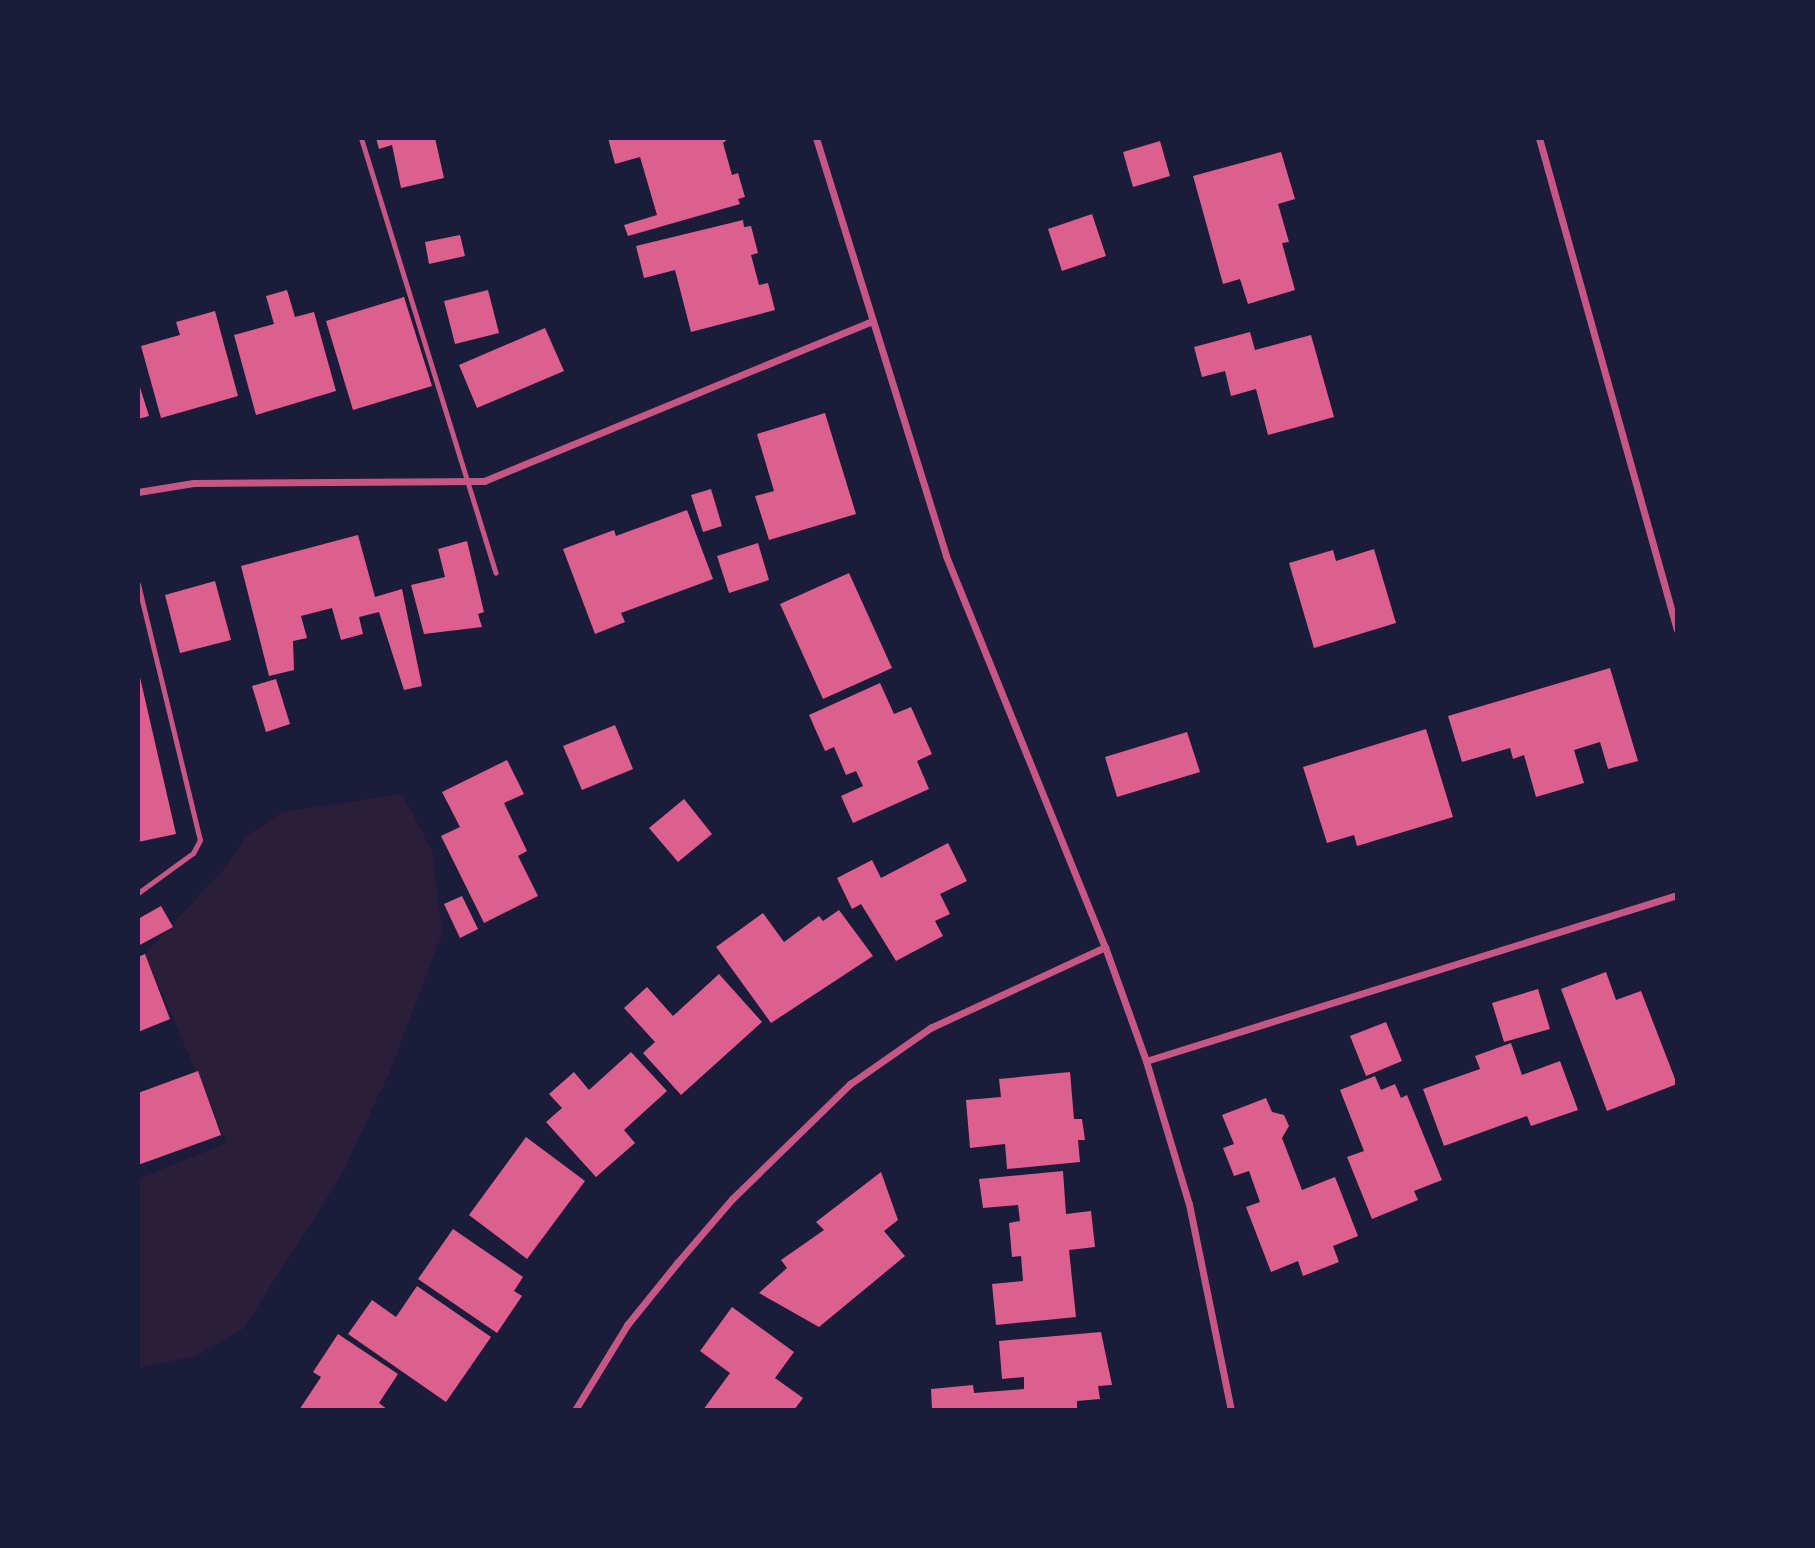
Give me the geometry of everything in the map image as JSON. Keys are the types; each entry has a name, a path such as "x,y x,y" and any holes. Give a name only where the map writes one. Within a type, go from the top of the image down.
{"street":[{"path":"816,138 872,321 974,633 1105,947 1146,1061 1189,1204 1231,1410"},
{"path":"1539,138 1677,630"},
{"path":"138,492 194,483 469,484 872,321"},
{"path":"1146,1061 1677,895"},
{"path":"575,1410 627,1325 677,1263 732,1199 840,1093 930,1028 1105,947"}],"lane":[{"path":"361,138 496,573"},
{"path":"138,584 200,839 193,853 138,893"}],"shaded area":[{"path":"402,794 432,851 442,934 390,1071 341,1176 243,1329 196,1356 138,1368 138,1179 227,1143 145,954 222,871 248,835 283,812"}],"building":[{"path":"376,138 435,138 444,178 401,188 392,145 379,149"},
{"path":"608,138 729,138 723,143 732,175 738,173 745,197 738,199 740,204 628,236 624,225 657,215 640,157 615,164"},
{"path":"1160,141 1170,176 1133,187 1123,152"},
{"path":"1281,152 1295,199 1278,204 1289,242 1282,243 1295,290 1248,304 1240,279 1223,284 1193,176"},
{"path":"1092,214 1106,256 1062,271 1048,229"},
{"path":"743,220 744,227 751,226 758,253 751,255 759,285 768,283 775,310 691,332 675,270 644,278 636,246"},
{"path":"460,235 465,256 429,264 425,242"},
{"path":"287,290 295,317 314,312 336,391 256,415 234,335 274,324 266,296"},
{"path":"488,290 499,333 455,344 444,301"},
{"path":"404,297 432,386 353,410 326,321"},
{"path":"215,311 238,396 161,418 141,346 180,335 176,322"},
{"path":"545,328 564,371 477,408 459,365"},
{"path":"1250,332 1255,350 1311,335 1334,417 1268,435 1256,389 1231,396 1225,371 1202,377 1194,347"},
{"path":"138,381 149,416 138,419"},
{"path":"825,413 856,514 769,540 755,496 774,491 757,434"},
{"path":"711,489 722,526 703,532 691,495"},
{"path":"687,510 713,579 621,613 625,622 595,634 563,549 614,530 616,536"},
{"path":"358,535 375,597 402,589 422,686 404,690 379,612 359,617 363,634 341,640 332,608 301,616 307,638 293,641 294,670 269,676 241,566"},
{"path":"467,541 484,612 478,614 482,627 424,634 411,585 445,577 438,549"},
{"path":"758,543 769,580 729,593 717,556"},
{"path":"1374,549 1396,623 1314,648 1289,563 1333,550 1336,561"},
{"path":"849,573 892,668 823,699 780,604"},
{"path":"215,581 231,640 180,653 165,595"},
{"path":"1610,668 1638,761 1608,769 1600,742 1574,750 1584,783 1536,797 1524,755 1513,759 1510,748 1462,762 1448,716"},
{"path":"138,674 176,834 138,842"},
{"path":"276,679 290,724 266,732 252,686"},
{"path":"880,683 894,714 911,707 932,754 917,761 929,789 853,823 841,796 863,786 856,771 846,775 834,747 825,751 809,715"},
{"path":"615,725 633,769 582,790 563,746"},
{"path":"1426,729 1453,817 1357,846 1354,835 1327,843 1303,767"},
{"path":"1187,732 1200,772 1117,797 1105,757"},
{"path":"507,760 524,794 504,803 527,851 518,856 538,896 484,923 441,836 460,827 442,792"},
{"path":"684,799 712,834 678,862 649,828"},
{"path":"948,843 967,881 940,894 950,914 935,921 943,936 896,961 861,904 852,909 837,878 872,860 881,878"},
{"path":"462,896 478,929 460,938 444,904"},
{"path":"161,906 173,927 138,946 138,919"},
{"path":"839,910 873,956 771,1023 716,947 763,913 784,942 819,916 823,921"},
{"path":"145,954 170,1019 138,1032 138,957"},
{"path":"1606,972 1616,1000 1641,991 1677,1084 1607,1111 1561,989"},
{"path":"719,974 762,1022 681,1095 643,1053 655,1042 624,1008 647,987 673,1016"},
{"path":"1538,989 1550,1029 1504,1042 1492,1003"},
{"path":"1386,1022 1402,1061 1366,1076 1350,1036"},
{"path":"1511,1043 1522,1075 1560,1061 1578,1110 1531,1126 1527,1116 1444,1146 1423,1089 1480,1069 1475,1056"},
{"path":"631,1052 667,1091 624,1130 635,1143 596,1177 546,1122 562,1108 549,1094 574,1072 589,1090"},
{"path":"198,1071 221,1135 138,1165 138,1093"},
{"path":"1070,1072 1074,1119 1082,1119 1085,1140 1078,1140 1080,1162 1007,1169 1005,1144 970,1148 966,1100 1001,1097 999,1079"},
{"path":"1375,1076 1381,1090 1395,1084 1401,1098 1407,1095 1442,1180 1414,1191 1418,1200 1372,1219 1347,1157 1364,1151 1340,1090"},
{"path":"1266,1098 1272,1112 1284,1115 1289,1126 1282,1138 1302,1190 1335,1177 1358,1236 1333,1246 1339,1262 1303,1276 1298,1261 1271,1272 1246,1207 1260,1202 1249,1171 1234,1176 1223,1148 1234,1144 1222,1115"},
{"path":"526,1137 585,1181 527,1259 469,1215"},
{"path":"1063,1171 1066,1214 1091,1211 1095,1247 1069,1250 1076,1317 996,1325 992,1284 1023,1281 1021,1256 1012,1257 1009,1223 1020,1221 1018,1205 983,1208 979,1179"},
{"path":"881,1172 898,1220 884,1231 905,1256 819,1327 759,1293 787,1268 781,1260 824,1230 816,1222"},
{"path":"453,1229 523,1277 514,1291 522,1296 497,1333 418,1279"},
{"path":"417,1286 491,1337 446,1402 348,1334 372,1300 396,1317"},
{"path":"732,1307 794,1352 775,1378 803,1398 794,1410 703,1410 730,1373 700,1351"},
{"path":"1101,1332 1112,1385 1098,1386 1100,1399 1077,1401 1077,1410 932,1410 931,1389 973,1385 974,1393 1024,1389 1024,1377 1002,1379 999,1341"},
{"path":"338,1334 398,1374 379,1403 388,1410 299,1410 321,1377 313,1372"}]}
